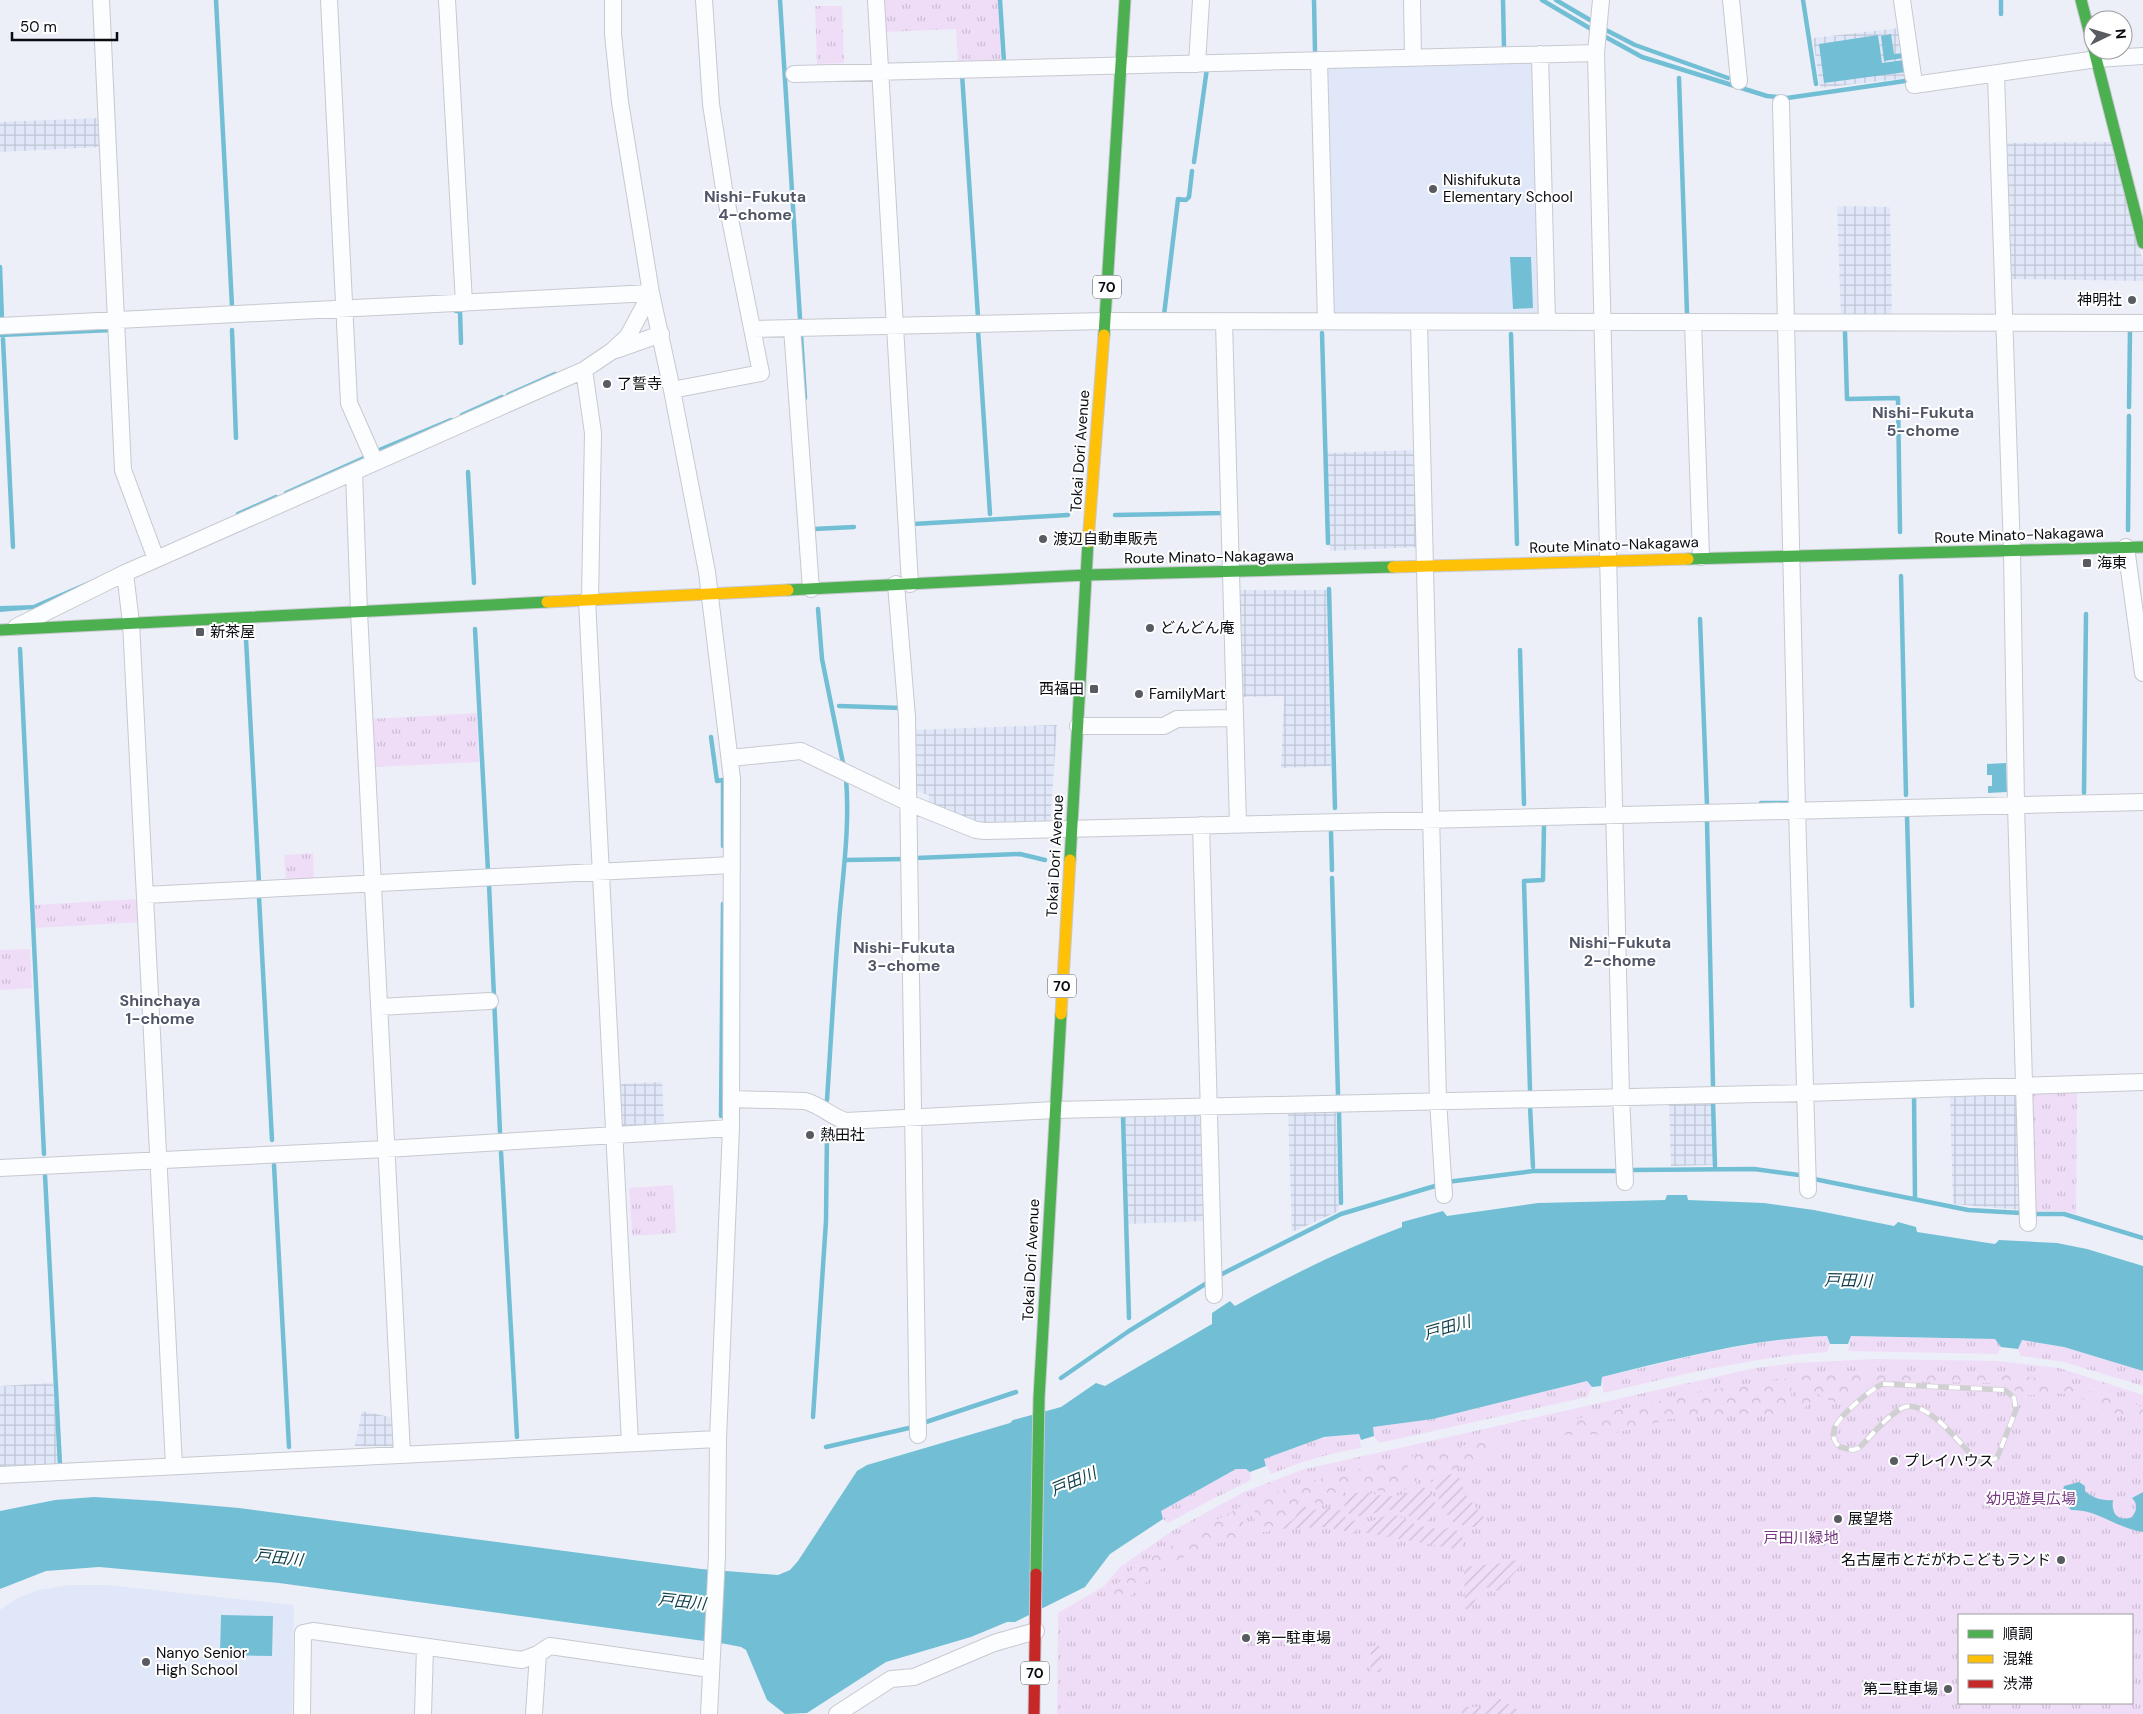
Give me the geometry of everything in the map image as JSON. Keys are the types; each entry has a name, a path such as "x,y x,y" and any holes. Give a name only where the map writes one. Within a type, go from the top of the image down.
{"main road":[{"name":"Tokai Dori Avenue","path":"1034,1714 1039,1398 1086,575 1125,0"},
{"path":"2097,60 2143,242"},
{"name":"Route Minato-Nakagawa","path":"5,630 1086,575 2143,547"}],"street":[{"path":"101,0 123,470 156,560"},
{"path":"329,0 349,403 375,462"},
{"path":"447,0 464,303"},
{"path":"614,0 613,34 620,102 651,293 672,390 707,572 732,779 731,1128 718,1439 717,1560 709,1714"},
{"path":"672,390 761,373 724,189 711,104 704,0"},
{"path":"876,0 895,325 907,717 918,1434"},
{"path":"1197,64 1201,0"},
{"path":"1412,0 1413,57"},
{"path":"1601,0 1596,53 1601,321 1609,560 1621,1096 1625,1182"},
{"path":"1731,0 1739,81"},
{"path":"1902,0 1913,80 1996,74 2083,55"},
{"path":"794,74 880,70 1120,66 1596,53"},
{"path":"1540,54 1547,322"},
{"path":"1319,60 1326,321"},
{"path":"1996,74 2012,551 2016,805 2028,1224"},
{"path":"1781,103 1797,810 1808,1190"},
{"path":"0,326 651,293"},
{"path":"5,630 125,573 584,370 612,351 628,336 651,293"},
{"path":"752,329 1104,321 2143,323"},
{"path":"1224,322 1238,824"},
{"path":"1693,322 1701,558"},
{"path":"1419,323 1438,1100 1444,1195"},
{"path":"798,328 811,589"},
{"path":"612,351 660,334"},
{"path":"584,370 593,433 589,600 630,1443"},
{"path":"354,472 359,612 402,1454"},
{"path":"2126,547 2143,673"},
{"path":"125,573 131,624 174,1466"},
{"path":"1078,726 1164,726 1177,719 1235,718"},
{"path":"730,758 801,751 909,803 976,830 1431,821 2143,802"},
{"path":"1201,825 1214,1295"},
{"path":"145,895 732,865"},
{"path":"379,1007 490,1001"},
{"path":"731,1099 805,1101 816,1104 835,1118 846,1121 1055,1110 1806,1093 2023,1084 2143,1082"},
{"path":"0,1168 386,1149 731,1128"},
{"path":"0,1475 718,1439"},
{"path":"302,1714 304,1633 313,1631 522,1660 538,1654 550,1646 710,1668"},
{"path":"837,1714 891,1679 914,1677 994,1642 1036,1631"},
{"path":"423,1714 425,1647"},
{"path":"534,1714 538,1654"}],"shaded area":[{"path":"1900,28 1908,78 1820,88 1813,38"},
{"name":"Nishifukuta Elementary School","path":"1535,60 1541,315 1338,317 1331,312 1324,65"},
{"path":"100,118 101,147 0,152 0,122"},
{"path":"2112,142 2143,262 2143,281 2008,279 2004,143"},
{"path":"1837,206 1890,207 1892,317 1841,317"},
{"path":"1418,450 1421,547 1330,551 1327,453"},
{"path":"1237,590 1327,590 1331,766 1281,768 1284,696 1240,697"},
{"path":"1057,725 1050,825 985,826 929,806 929,795 913,790 911,730"},
{"path":"662,1082 664,1124 622,1126 620,1084"},
{"path":"2013,1094 2018,1099 2021,1210 1953,1204 1950,1095"},
{"path":"1712,1101 1714,1165 1671,1166 1669,1102"},
{"path":"1336,1111 1339,1211 1292,1232 1288,1112"},
{"path":"1202,1113 1206,1221 1128,1224 1125,1116"},
{"path":"53,1383 59,1464 0,1466 0,1386"},
{"path":"362,1411 394,1418 395,1446 355,1446"},
{"name":"Nanyo Senior High School","path":"68,1585 107,1585 294,1605 292,1714 0,1714 0,1610 16,1599 38,1590"}],"green space":[{"path":"882,0 998,0 1001,60 958,61 956,29 883,32"},
{"path":"815,6 842,6 844,63 817,64"},
{"path":"477,713 479,762 375,767 372,719"},
{"path":"313,853 314,881 286,882 284,855"},
{"path":"139,899 141,922 35,928 34,905"},
{"path":"30,949 32,988 0,990 0,950"},
{"path":"2077,1089 2076,1214 2064,1211 2032,1211 2032,1091"},
{"path":"673,1185 676,1233 632,1236 629,1188"},
{"path":"1827,1336 1830,1344 1827,1352 1742,1363 1603,1393 1602,1377 1741,1346 1770,1341"},
{"path":"1851,1336 1995,1339 2001,1347 1998,1354 1848,1351"},
{"path":"2022,1340 2064,1347 2143,1371 2143,1386 2064,1362 2021,1356 2018,1349"},
{"name":"戸田川緑地","path":"1874,1359 1998,1361 2059,1368 2143,1395 2143,1714 1057,1714 1058,1613 1104,1586 1120,1567 1172,1531 1244,1492 1301,1470 1755,1368 1795,1363"},
{"path":"1845,1371 2015,1375 2053,1380 2143,1407 2143,1422 2113,1413 2072,1394 2049,1393 2023,1396 2012,1388 1996,1383 1883,1381 1871,1384 1852,1399 1842,1403 1832,1402 1818,1394 1801,1412 1798,1411 1800,1376"},
{"path":"1790,1378 1792,1391 1786,1421 1750,1414 1712,1415 1670,1419 1611,1434 1567,1435 1562,1434 1559,1428 1562,1422 1714,1389"},
{"path":"1587,1381 1592,1387 1587,1397 1379,1443 1374,1436 1373,1427 1433,1419"},
{"path":"1359,1434 1361,1448 1315,1458 1271,1474 1263,1459 1321,1438"},
{"path":"1499,1438 1501,1446 1499,1451 1430,1477 1423,1477 1416,1472 1413,1465 1413,1456"},
{"path":"1407,1457 1408,1468 1417,1480 1416,1484 1398,1491 1386,1492 1358,1486 1346,1490 1336,1504 1323,1504 1312,1502 1304,1496 1299,1484"},
{"path":"1236,1469 1246,1469 1250,1472 1251,1480 1168,1523 1163,1519 1161,1511"},
{"path":"1445,1475 1458,1475 1466,1495 1484,1517 1475,1527 1467,1527 1451,1521 1443,1510 1437,1491 1430,1481"},
{"path":"1292,1486 1301,1505 1293,1519 1285,1526 1273,1530 1258,1533 1254,1530 1255,1505 1260,1499"},
{"path":"1423,1487 1432,1495 1435,1502 1430,1521 1414,1519 1401,1512 1390,1510 1364,1516 1354,1516 1349,1514 1344,1506 1347,1497 1352,1494 1362,1492 1383,1496 1398,1496"},
{"path":"1299,1499 1304,1505 1313,1510 1339,1509 1346,1518 1356,1521 1358,1524 1357,1532 1325,1527 1281,1529 1295,1518 1301,1505"},
{"path":"1243,1505 1243,1531 1241,1536 1209,1546 1178,1560 1153,1575 1125,1599 1112,1604 1110,1592 1130,1571"},
{"path":"1390,1514 1420,1526 1432,1527 1437,1530 1450,1527 1454,1529 1463,1538 1460,1550 1362,1532 1364,1524"},
{"path":"1529,1557 1498,1591 1481,1586 1471,1609 1465,1609 1464,1567 1504,1563"},
{"path":"1371,1646 1380,1646 1382,1649 1381,1672 1371,1672"},
{"path":"1499,1698 1524,1714 1462,1714 1462,1707 1485,1707"}],"water":[{"path":"1891,34 1894,54 1904,53 1904,58 1884,61 1881,36"},
{"path":"1878,35 1882,63 1904,60 1906,72 1824,83 1819,44"},
{"path":"1510,257 1531,257 1533,308 1513,309"},
{"path":"149,555 35,609 0,612 0,606 33,605"},
{"path":"2006,763 2007,792 1988,793 1988,786 1992,786 1992,775 1987,775 1987,764"},
{"name":"戸田川","path":"1667,1195 1687,1195 1688,1200 1764,1203 1814,1210 1894,1226 1898,1222 1916,1227 1917,1232 1995,1244 1999,1240 2057,1243 2087,1249 2143,1266 2143,1371 2064,1347 2022,1340 2018,1349 2001,1347 1995,1339 1851,1336 1848,1344 1830,1344 1827,1336 1798,1338 1713,1351 1630,1370 1602,1377 1601,1386 1592,1387 1587,1381 1433,1419 1373,1427 1374,1436 1361,1440 1359,1434 1324,1437 1264,1459 1266,1466 1250,1472 1246,1469 1236,1469 1161,1511 1163,1519 1110,1554 1085,1587 1015,1622 1007,1622 971,1637 886,1662 807,1713 785,1714 767,1700 746,1650 726,1644 279,1583 99,1567 46,1571 0,1589 0,1511 55,1500 94,1497 239,1508 701,1569 778,1575 790,1570 798,1561 857,1471 867,1465 1061,1407 1096,1383 1105,1386 1212,1324 1212,1313 1230,1301 1235,1306 1359,1244 1402,1227 1402,1222 1443,1211 1447,1216 1538,1203 1665,1200"},
{"path":"2079,1482 2085,1486 2085,1491 2091,1496 2113,1500 2114,1513 2119,1518 2132,1517 2136,1507 2132,1498 2143,1492 2143,1532 2124,1527 2089,1512 2071,1510 2061,1499 2064,1486"},
{"path":"221,1615 273,1616 272,1656 220,1655"}],"waterway":[{"path":"216,0 232,306"},
{"path":"780,0 805,398"},
{"path":"1000,0 1004,62"},
{"path":"1314,0 1315,51"},
{"path":"1503,0 1504,48"},
{"path":"1542,0 1591,29"},
{"path":"1556,0 1590,20"},
{"path":"1803,0 1816,84"},
{"path":"2001,0 2001,14"},
{"path":"1606,30 1635,45 1728,78"},
{"path":"1602,35 1642,57 1767,96 1787,98 1912,80"},
{"path":"1194,162 1207,68"},
{"path":"962,74 978,317"},
{"path":"1679,78 1687,313"},
{"path":"1164,315 1178,199 1186,200 1189,197 1192,171"},
{"path":"0,267 2,319"},
{"path":"456,311 460,311 461,343"},
{"path":"2127,329 2130,329 2129,407"},
{"path":"0,335 111,330"},
{"path":"232,330 236,438"},
{"path":"978,330 990,514"},
{"path":"1845,332 1847,399 1898,398 1900,532"},
{"path":"1322,333 1328,543"},
{"path":"1511,334 1517,544"},
{"path":"3,339 13,547"},
{"path":"508,395 555,374"},
{"path":"462,415 502,397"},
{"path":"2128,530 2129,416"},
{"path":"377,451 451,420"},
{"path":"286,493 364,458"},
{"path":"468,472 474,583"},
{"path":"238,514 276,497"},
{"path":"1115,515 1224,513 1224,511"},
{"path":"913,524 1068,515"},
{"path":"814,529 854,527"},
{"path":"1901,576 1906,795"},
{"path":"1329,589 1335,808"},
{"path":"818,609 822,659 844,768"},
{"path":"2084,793 2086,614"},
{"path":"1700,619 1707,805"},
{"path":"475,629 488,871"},
{"path":"246,639 259,883"},
{"path":"20,649 44,1154"},
{"path":"1520,650 1524,804"},
{"path":"839,706 902,708"},
{"path":"711,737 717,781 723,780 723,846"},
{"path":"827,1100 837,943 847,832 846,778"},
{"path":"1761,803 1790,803"},
{"path":"1907,815 1912,1006"},
{"path":"1707,821 1713,1085"},
{"path":"1530,1090 1524,881 1543,880 1544,824"},
{"path":"1331,832 1332,870"},
{"path":"916,858 1020,854 1045,860"},
{"path":"846,860 905,859"},
{"path":"1332,878 1338,1095"},
{"path":"489,884 500,1132"},
{"path":"259,897 272,1140"},
{"path":"721,1116 723,904"},
{"path":"1914,1096 1915,1197"},
{"path":"1713,1102 1715,1166"},
{"path":"1530,1106 1533,1167"},
{"path":"1339,1112 1341,1203"},
{"path":"1123,1117 1129,1318"},
{"path":"813,1417 826,1221 827,1130"},
{"path":"501,1152 517,1437"},
{"path":"274,1165 289,1447"},
{"path":"1631,1170 1754,1169 1799,1175"},
{"path":"1447,1182 1533,1171 1616,1171"},
{"path":"45,1175 60,1465"},
{"path":"1814,1179 1968,1210 2021,1213"},
{"path":"1218,1276 1341,1214 1435,1186"},
{"path":"2034,1214 2064,1214 2143,1238"},
{"path":"1061,1378 1129,1331 1207,1283"},
{"path":"926,1422 1016,1392"},
{"path":"826,1447 909,1428"}],"railway":[{"path":"1883,1384 2005,1390 2014,1398 2016,1410 1997,1458 1983,1463 1977,1461 1942,1424 1921,1409 1911,1406 1902,1408 1890,1416 1859,1448 1853,1450 1840,1447 1835,1442 1833,1433 1836,1425 1855,1404 1883,1384"}],"traffic: fast":[{"path":"1104,335 1125,0"},
{"path":"2081,0 2084,10"},
{"path":"2097,60 2143,243"},
{"path":"1070,860 1088,542"},
{"path":"1688,559 2143,547"},
{"path":"788,590 1086,575 1393,567"},
{"path":"0,630 547,602"},
{"path":"1036,1574 1039,1398 1061,1014"}],"traffic: slow":[{"path":"1088,542 1104,335"},
{"path":"1393,567 1688,559"},
{"path":"547,602 788,590"},
{"path":"1061,1014 1070,860"}],"traffic: jam":[{"path":"1034,1714 1036,1574"}],"place":[{"name":"Nishifukuta Elementary School","path":"1433,189"},
{"name":"神明社","path":"2132,300"},
{"name":"了誓寺","path":"607,384"},
{"name":"渡辺自動車販売","path":"1043,539"},
{"name":"海東","path":"2087,563"},
{"name":"どんどん庵","path":"1150,628"},
{"name":"新茶屋","path":"200,632"},
{"name":"西福田","path":"1094,689"},
{"name":"FamilyMart","path":"1139,694"},
{"name":"熱田社","path":"810,1135"},
{"name":"プレイハウス","path":"1894,1461"},
{"name":"展望塔","path":"1838,1519"},
{"name":"名古屋市とだがわこどもランド","path":"2061,1560"},
{"name":"第一駐車場","path":"1246,1638"},
{"name":"Nanyo Senior High School","path":"146,1662"},
{"name":"第二駐車場","path":"1948,1689"}],"district":[{"name":"Nishi-Fukuta 4-chome","path":"755,205"},
{"name":"Nishi-Fukuta 5-chome","path":"1923,421"},
{"name":"Nishi-Fukuta 2-chome","path":"1620,951"},
{"name":"Nishi-Fukuta 3-chome","path":"904,956"},
{"name":"Shinchaya 1-chome","path":"160,1009"}],"park label":[{"name":"幼児遊具広場","path":"2031,1499"}]}
